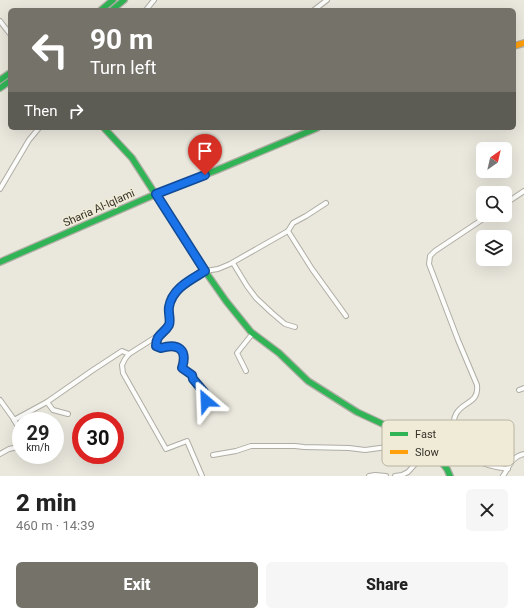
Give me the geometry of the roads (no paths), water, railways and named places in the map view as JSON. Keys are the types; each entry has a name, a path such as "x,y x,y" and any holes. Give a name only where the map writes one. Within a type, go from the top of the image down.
{"street":[{"path":"103,8 113,0"},
{"path":"114,8 124,0"},
{"path":"148,8 154,0"},
{"path":"317,8 327,0"},
{"path":"0,21 8,31"},
{"path":"0,189 29,140 37,130"},
{"path":"106,130 132,158 205,271 226,301 253,333 278,353 308,381 357,412 382,424"},
{"name":"Sharia Al-Iqlami","path":"0,262 156,194 312,130"},
{"path":"512,199 524,191"},
{"path":"202,476 187,442 166,449 124,373 122,364 129,354 159,335 169,326 169,306 178,288 205,271 218,269 233,262 288,231 293,223 326,203"},
{"path":"455,420 456,414 460,408 475,398 477,385 429,264 430,256 435,251 478,222"},
{"path":"288,231 312,269 346,316"},
{"path":"233,262 246,286 256,298 272,314 285,324 295,327"},
{"path":"246,371 237,353 253,333"},
{"path":"159,335 156,341 156,346 161,348 176,346 184,354 182,368 192,375 193,379 204,392 206,401 210,405"},
{"path":"29,412 47,402 122,351 129,354"},
{"path":"519,390 524,388"},
{"path":"0,400 12,417"},
{"path":"47,402 53,410 68,414"},
{"path":"213,455 236,451 251,446 295,446 365,450 382,448"},
{"path":"0,454 12,448"},
{"path":"514,458 524,454"},
{"path":"395,476 408,472 413,466"},
{"path":"444,466 450,476"},
{"path":"490,466 508,469"},
{"path":"503,476 510,466"},
{"path":"369,476 386,476"}]}
